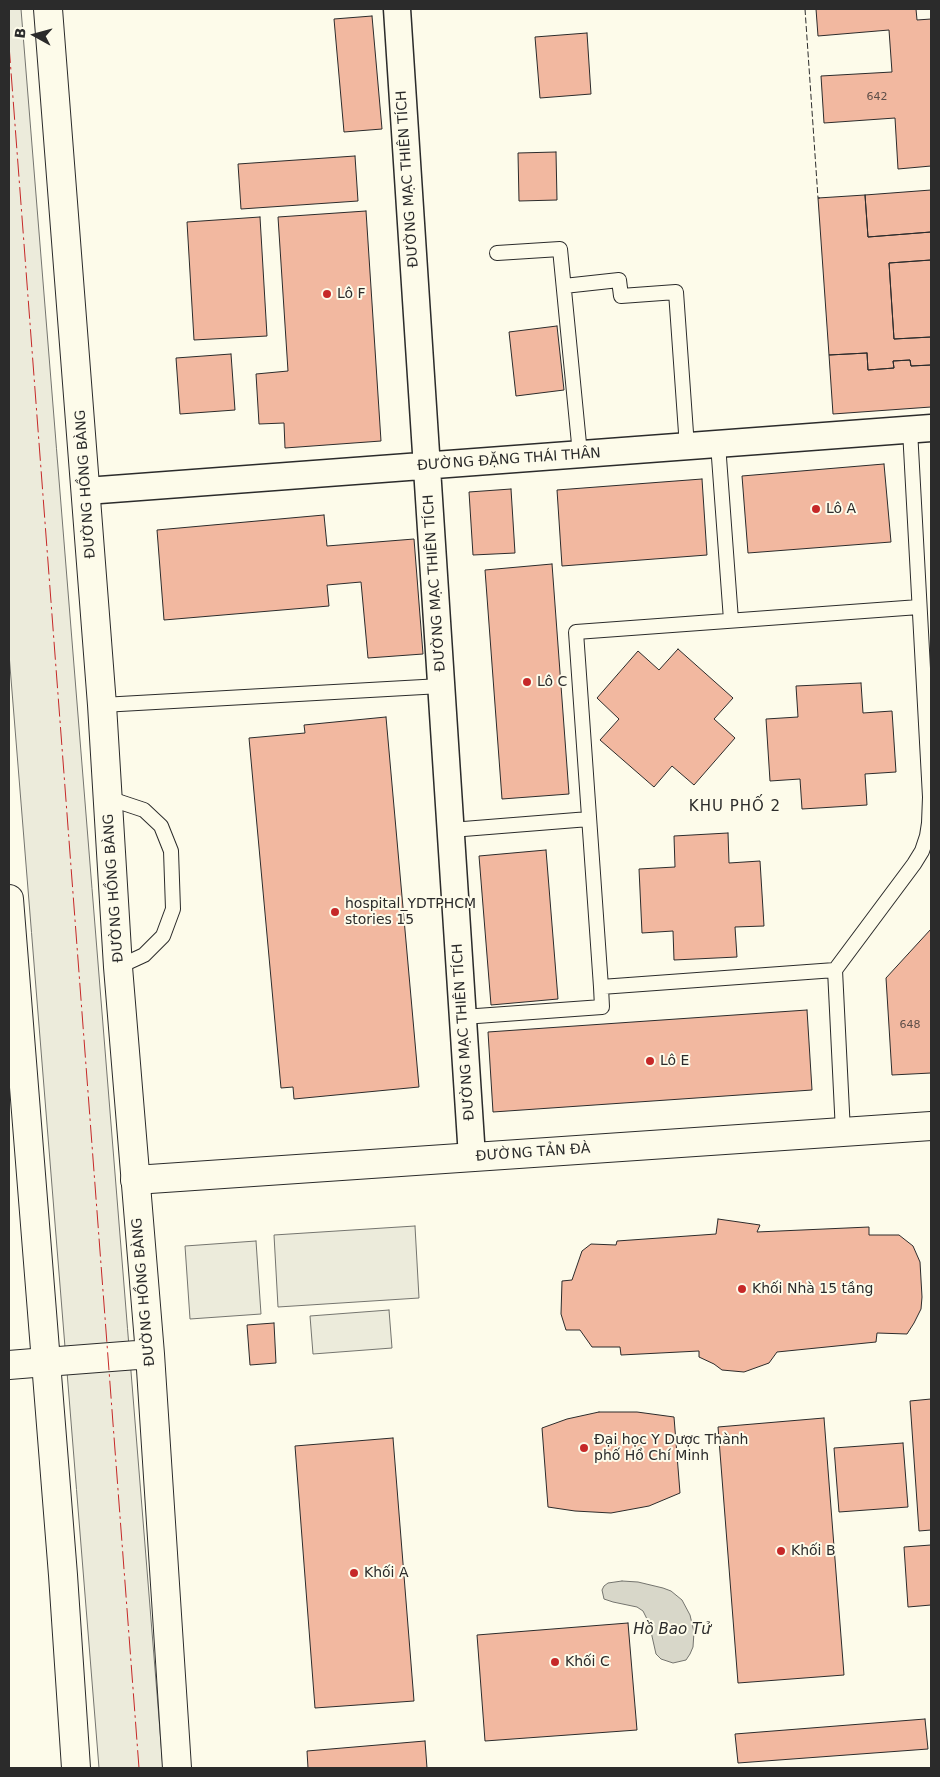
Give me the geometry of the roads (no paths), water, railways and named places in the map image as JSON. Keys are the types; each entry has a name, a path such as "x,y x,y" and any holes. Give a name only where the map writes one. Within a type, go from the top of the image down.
{"main road":[{"name":"ĐƯỜNG HỒNG BÀNG","path":"48,9 102,705 118,967 150,1354 177,1768"},
{"path":"9,899 76,1768"},
{"name":"ĐƯỜNG TẢN ĐÀ","path":"135,1180 931,1126"},
{"path":"9,1365 150,1354"}],"street":[{"name":"ĐƯỜNG MẠC THIÊN TÍCH","path":"397,9 472,1157"},
{"name":"ĐƯỜNG ĐẶNG THÁI THÂN","path":"86,491 920,429"}],"lane":[{"path":"497,253 560,249 580,454"},
{"path":"564,286 619,280 621,296 676,292 687,447"},
{"path":"843,1132 834,970 914,864 922,851 930,823 919,607 920,429"},
{"path":"718,444 731,620"},
{"path":"463,1017 602,1007 576,632 919,607"},
{"path":"102,705 442,686"},
{"path":"108,798 144,810 161,826 171,851 173,909 162,936 144,955 118,967"},
{"path":"451,830 589,819"},
{"path":"601,987 834,970"}],"water":[{"name":"Hồ Bao Tử","path":"622,1581 638,1582 663,1588 671,1591 682,1600 690,1615 694,1632 693,1647 686,1660 673,1663 661,1659 656,1654 649,1623 643,1611 637,1607 604,1599 602,1590 604,1586 608,1583"}],"place":[{"name":"Lô F","path":"327,294"},
{"name":"Lô A","path":"816,509"},
{"name":"Lô C","path":"527,682"},
{"name":"hospital_YDTPHCM stories 15","path":"335,912"},
{"name":"Lô E","path":"650,1061"},
{"name":"Khối Nhà 15 tầng","path":"742,1289"},
{"name":"Đại học Y Dược Thành phố Hồ Chí Minh","path":"584,1448"},
{"name":"Khối B","path":"781,1551"},
{"name":"Khối A","path":"354,1573"},
{"name":"Khối C","path":"555,1662"}],"district":[{"name":"KHU PHỐ 2","path":"735,807"}]}
